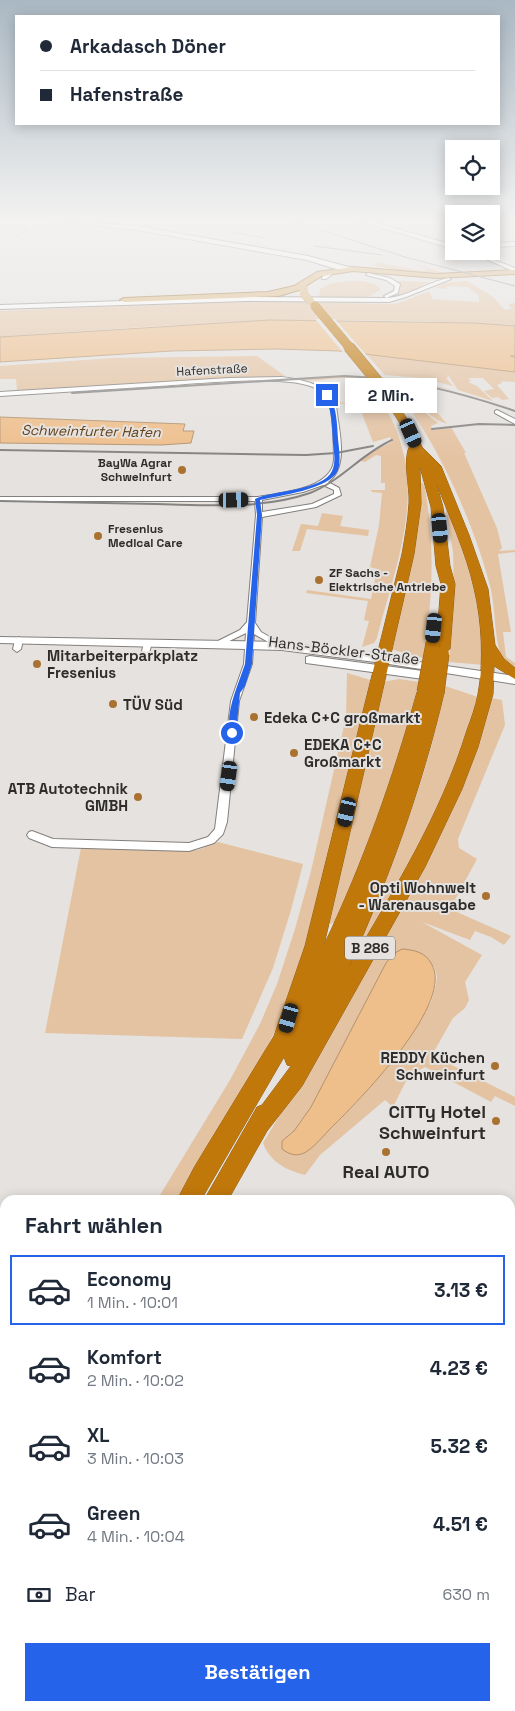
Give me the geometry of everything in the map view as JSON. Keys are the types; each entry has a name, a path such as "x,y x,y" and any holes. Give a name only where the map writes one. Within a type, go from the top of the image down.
{"highway":[{"name":"B 286","path":"218,1195 261,1123 353,939 381,875 419,769 448,584 443,566 436,507 417,447 404,420 382,387 310,300"},
{"name":"B 286","path":"261,1123 295,1080 416,867 460,774 478,723 487,680 488,645 480,589 463,534 434,466 417,447"},
{"path":"284,1036 314,946 382,664 413,524 415,484 411,454 417,447"},
{"name":"B 286","path":"488,645 496,660 515,674"},
{"name":"B 286","path":"191,1195 284,1036 337,938 366,871 431,692"}],"main road":[{"path":"124,300 157,299"}],"street":[{"path":"0,307 246,299 388,299"},
{"path":"370,300 376,299"},
{"path":"34,306 124,300 149,303"},
{"path":"91,305 124,300"},
{"name":"Hafenstraße","path":"0,394 261,378 303,382 323,391 333,405 336,465 332,475 323,482"},
{"path":"497,412 515,422"},
{"path":"0,499 258,499 298,491 323,482 336,489 338,495 314,506 260,515"},
{"path":"32,834 52,843 190,847 204,844 220,831 235,701 248,664 260,515 258,499"},
{"path":"216,644 243,632 251,623"},
{"name":"Hans-Böckler-Straße","path":"251,623 258,634 282,646"},
{"name":"Hans-Böckler-Straße","path":"0,640 18,644 147,647 249,649 282,646 451,675"},
{"name":"Hans-Böckler-Straße","path":"0,648 18,644"},
{"name":"Hans-Böckler-Straße","path":"147,647 216,644 382,664"},
{"path":"451,675 487,680 515,680"},
{"path":"487,680 515,690"}],"shaded area":[{"path":"409,299 432,299 479,302 479,299 495,299 505,310 512,309 508,304 515,303 515,326 451,322 322,320 193,324 0,337 0,311 245,301 393,304"},
{"path":"366,354 515,372 515,382 501,381 502,383 497,385 509,399 502,400 498,397 492,398 484,391 494,389 483,378 468,378 471,381 468,382 477,386 493,401 458,390 448,375 447,379 453,386 421,378 385,375"},
{"path":"257,356 285,376 17,391 16,379 0,379 0,366 113,358"},
{"path":"334,377 394,379 439,387 454,391 422,384 415,386 447,424 437,420 398,388 391,385 372,388 390,417 399,439 407,471 408,495 402,543 377,638 374,643 362,647 369,621 364,620 368,601 306,593 307,590 371,599 377,569 370,567 379,525 382,493 372,492 371,490 385,490 385,483 381,483 381,456 376,455 365,462 361,461 373,451 392,442 390,437 373,442 358,403 336,404 335,400 340,400 341,403 357,401 351,385 353,379 340,378 313,381 300,379"},
{"path":"394,388 438,423 431,426 433,430 451,427 466,453 464,453 497,528 502,548 499,551 515,550 515,552 498,554 511,632 503,632 506,657 515,663 515,667 505,661 499,649 491,590 465,511 425,432"},
{"path":"419,482 423,483 425,488 432,574 423,658 390,649"},
{"path":"445,506 448,507 466,553 482,615 484,665 449,662 454,592 453,552"},
{"path":"322,513 343,516 340,526 369,530 368,536 307,529 300,551 292,551 301,524 318,526"},
{"path":"347,673 374,681 325,891 286,1010 257,1066 179,1195 160,1195 230,1080 260,1024 277,984 311,871 346,717"},
{"path":"399,679 419,682 399,760 339,919 331,924 329,923 383,682"},
{"path":"445,686 481,698 454,779 357,962 352,960 418,792"},
{"path":"491,698 502,700 505,725 458,839 459,848 477,859 450,909 511,936 504,945 491,937 475,931 470,940 422,922 482,955 465,982 469,1000 465,1008 453,1018 432,1055 515,1097 515,1106 495,1096 491,1102 425,1067 408,1077 393,1107 385,1100 320,1155 305,1175 291,1171 274,1160 263,1143 301,1080 465,782","holes":["434,966 437,976 431,1002 398,1054 351,1108 282,1141 294,1131 311,1107"]},
{"path":"218,842 303,864 273,968 242,1039 45,1033 81,848 198,850"}],"water":[{"path":"270,320 474,323 515,326 515,356 510,356 515,357 515,372 339,351 276,349 171,351 0,362 0,337"},
{"name":"Schweinfurter Hafen","path":"0,417 185,424 183,431 194,431 191,443 161,445 0,443"},
{"path":"402,949 415,951 426,956 431,963 435,980 430,1000 419,1023 385,1071 314,1146 300,1154 294,1155 285,1151 282,1149 282,1141 294,1131 311,1107 386,963 393,954"}],"pier":[{"path":"315,319 335,319 368,357 345,355"}],"railway":[{"path":"72,393 344,376 366,377 431,387 515,411"},
{"path":"432,429 479,424 515,425"},
{"path":"0,501 214,505 272,502 310,493 321,488 332,482 370,452 392,440"},
{"path":"0,450 306,455 336,453 373,446"}],"place":[{"name":"BayWa Agrar Schweinfurt","path":"182,470"},
{"name":"Fresenius Medical Care","path":"98,536"},
{"name":"ZF Sachs - Elektrische Antriebe","path":"319,580"},
{"name":"Mitarbeiterparkplatz Fresenius","path":"37,664"},
{"name":"TÜV Süd","path":"113,704"},
{"name":"Edeka C+C großmarkt","path":"254,717"},
{"name":"EDEKA C+C Großmarkt","path":"294,753"},
{"name":"ATB Autotechnik GMBH","path":"138,797"},
{"name":"Opti Wohnwelt - Warenausgabe","path":"486,896"},
{"name":"REDDY Küchen Schweinfurt","path":"495,1066"},
{"name":"CiTTy Hotel Schweinfurt","path":"496,1121"},
{"name":"Real AUTO","path":"386,1152"}],"route":[{"path":"232,733 237,692 242,686 248,664 260,515 258,499 286,494 313,486 323,482 335,472 337,461 333,405 327,395"}]}
